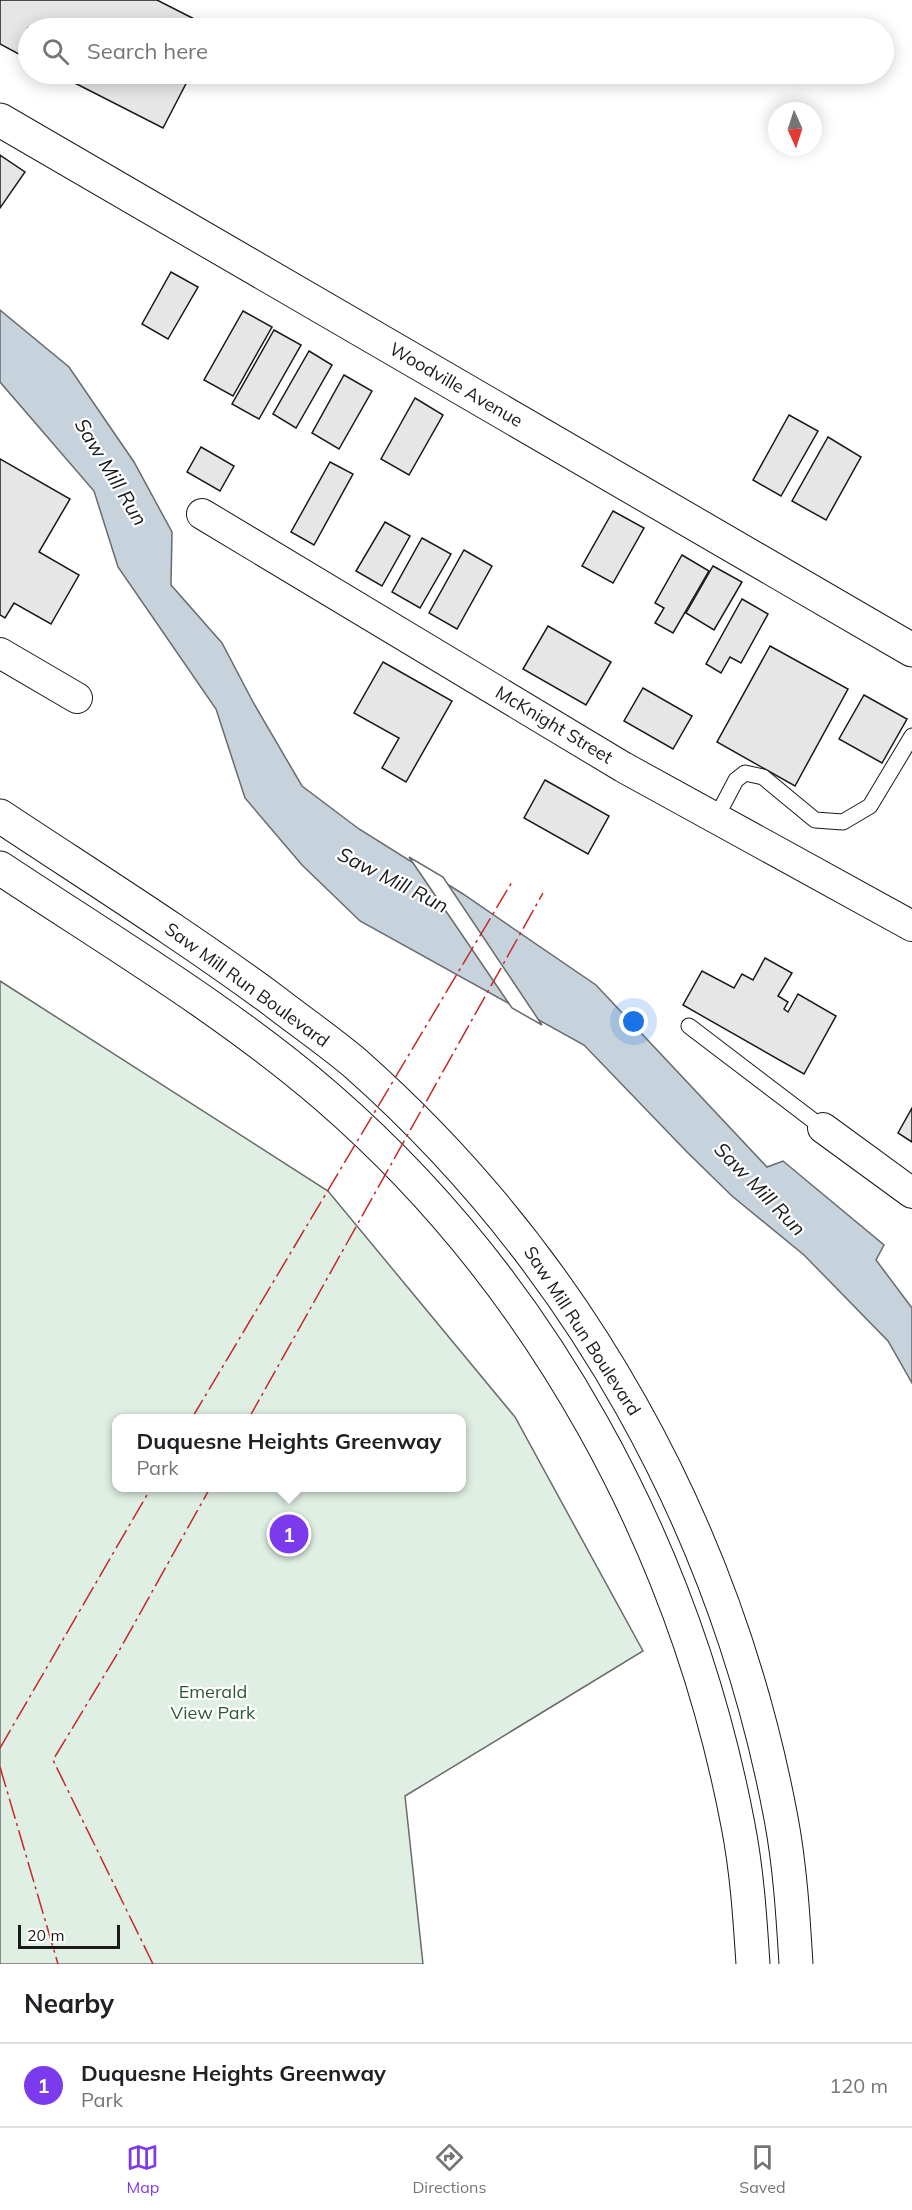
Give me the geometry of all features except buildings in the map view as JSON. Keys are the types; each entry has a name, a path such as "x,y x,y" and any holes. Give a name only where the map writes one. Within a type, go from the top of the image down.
{"main road":[{"name":"Woodville Avenue","path":"0,120 912,650"},
{"name":"Saw Mill Run Boulevard","path":"0,816 229,968 354,1062 462,1169 519,1235 564,1298 647,1433 683,1504 714,1577 736,1641 763,1735 782,1820 793,1905 796,1964"},
{"path":"0,868 204,1003 325,1095 430,1198 484,1261 528,1322 609,1453 639,1513 673,1592 699,1665 721,1745 739,1828 753,1964"}],"street":[{"name":"McKnight Street","path":"202,514 623,767 912,926"},
{"path":"0,653 76,698"},
{"path":"823,1128 912,1193"}],"lane":[{"path":"716,818 736,780 745,773 763,777 815,820 843,822 870,806 912,736"},
{"path":"689,1026 823,1128"}],"green space":[{"name":"Emerald View Park","path":"0,981 328,1191 515,1417 643,1651 405,1796 423,1964 0,1964"}],"water":[{"name":"Saw Mill Run","path":"0,310 69,367 134,462 172,532 171,585 222,643 302,786 359,829 463,894 596,985 767,1167 783,1161 884,1245 876,1260 912,1308 912,1383 888,1341 804,1255 732,1196 584,1045 360,921 302,865 245,798 216,709 118,567 94,491 0,382"}],"pier":[{"path":"409,857 443,877 542,1025 512,1008"}],"power":[{"path":"194,1414 512,882"},
{"path":"251,1414 543,893"},
{"path":"0,1748 149,1492"},
{"path":"153,1964 53,1760 119,1651 208,1492"},
{"path":"0,1767 58,1964"}],"place":[{"name":"Duquesne Heights Greenway","path":"289,1534"}]}
